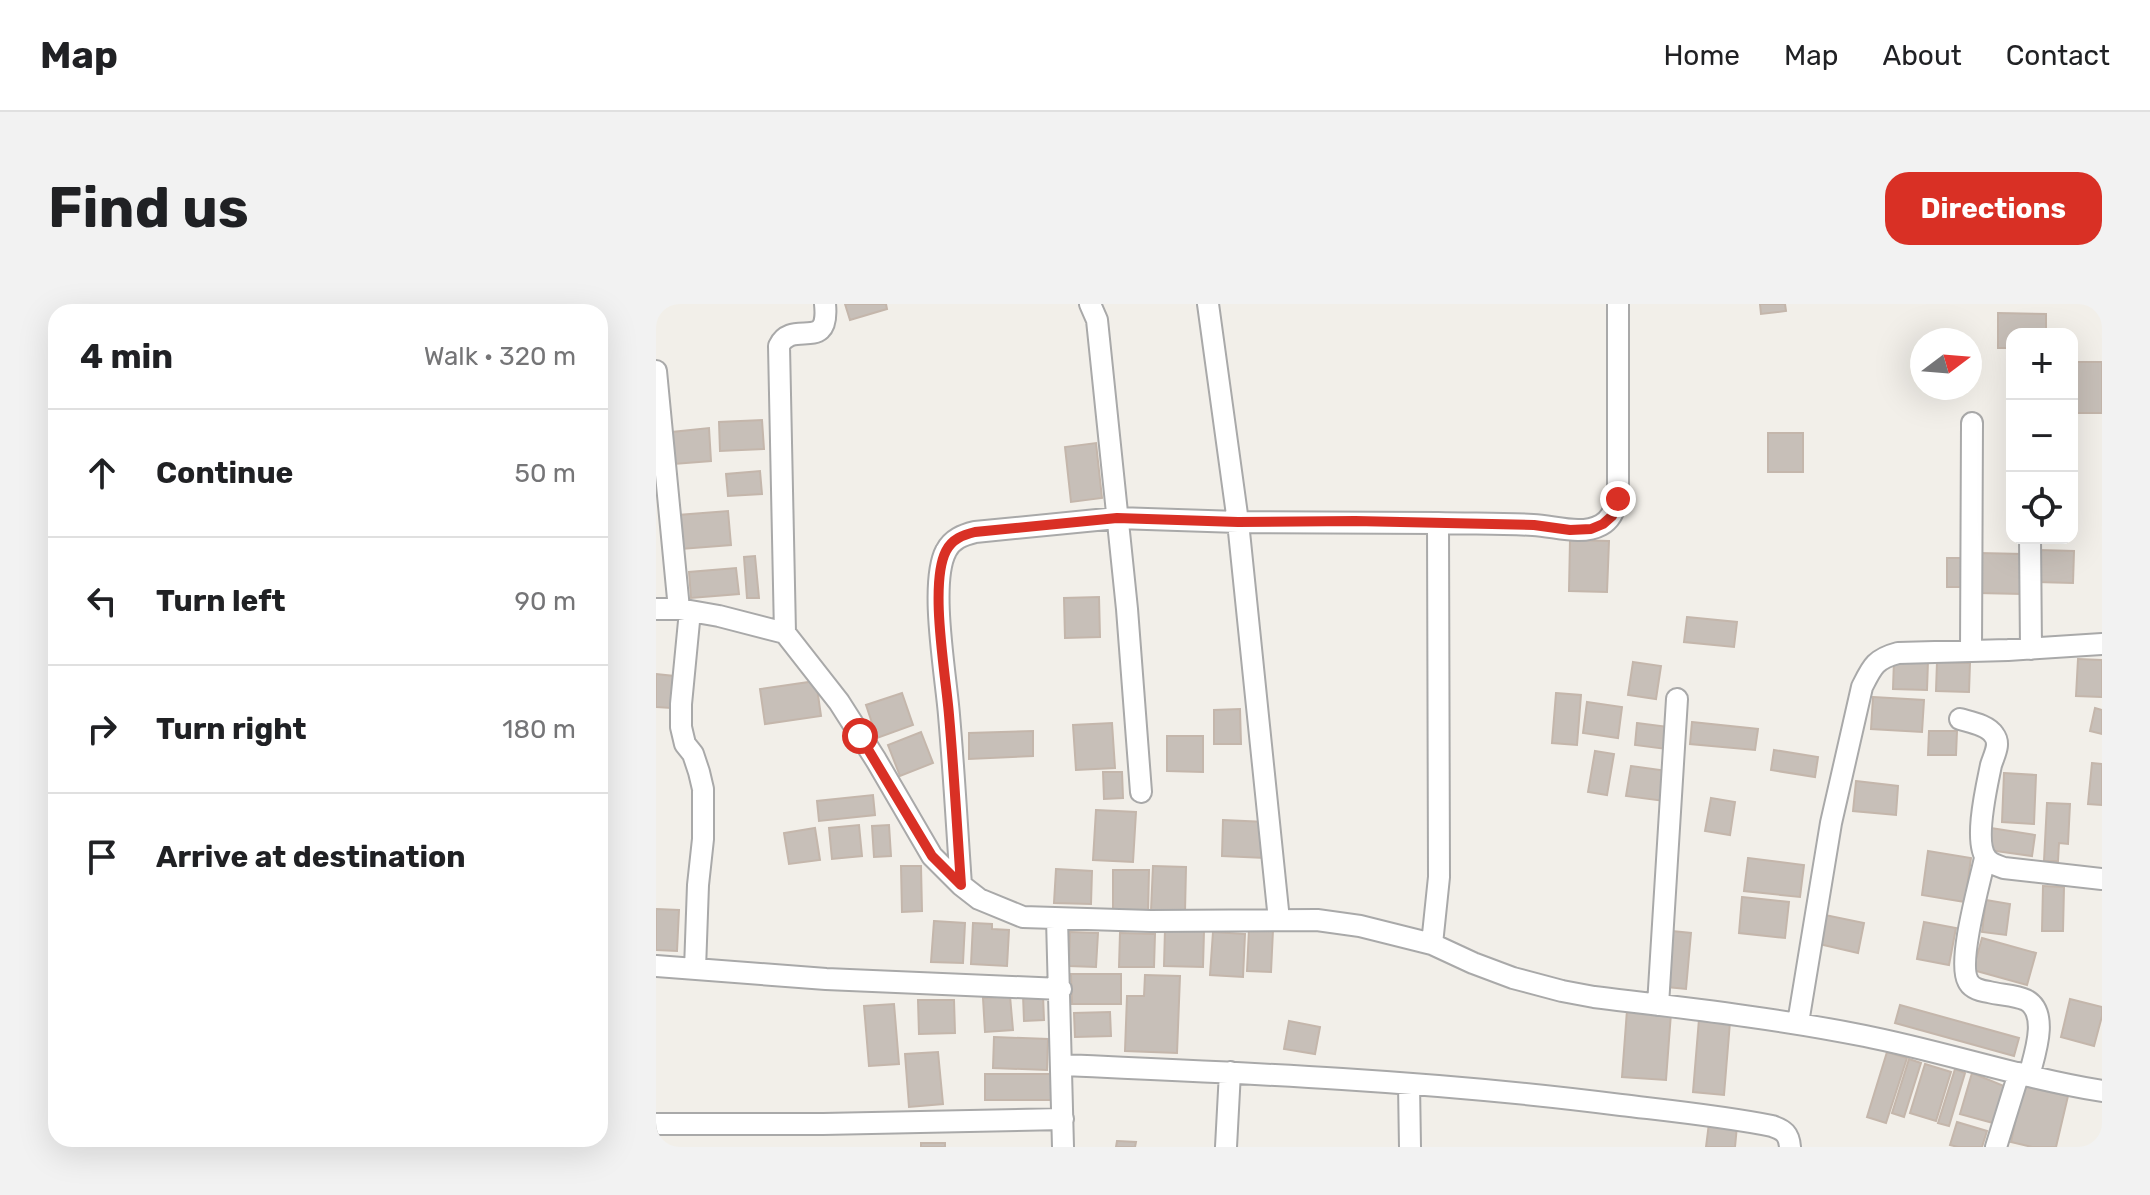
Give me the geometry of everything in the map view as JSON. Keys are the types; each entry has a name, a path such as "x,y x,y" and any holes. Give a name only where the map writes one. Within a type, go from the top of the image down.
{"street":[{"path":"785,633 779,346 788,336 823,328 826,321 825,304"},
{"path":"1090,304 1097,320 1141,792"},
{"path":"1208,304 1238,522 1279,920"},
{"path":"961,885 939,607 941,567 946,550 955,540 975,532 1117,518 1534,525 1570,530 1591,529 1612,516 1618,499 1618,304"},
{"path":"656,371 684,610 681,727 703,789 695,969"},
{"path":"1971,651 1972,423"},
{"path":"1432,944 1439,877 1438,523"},
{"path":"2030,544 2031,649"},
{"path":"656,609 684,610 734,619 785,633 839,702 932,856 979,899 1023,917 1317,920 1360,926 1432,944 1487,968 1562,991 1798,1023 1868,1036 2102,1091"},
{"path":"1798,1023 1831,823 1862,687 1873,667 1884,657 1898,653 2102,644"},
{"path":"1658,1005 1677,699"},
{"path":"1960,719 1992,731 1997,739 1981,830 1981,847 1985,858 1965,956 1968,981 1974,988 2026,1000 2035,1008 2039,1027 2037,1046 1996,1147"},
{"path":"1985,858 2004,868 2102,879"},
{"path":"1057,919 1063,1147"},
{"path":"656,966 826,979 1061,989"},
{"path":"1062,1065 1230,1072 1565,1098 1756,1123 1782,1129 1790,1147"},
{"path":"1226,1147 1230,1072"},
{"path":"1409,1084 1410,1147"},
{"path":"656,1124 1063,1119"}],"building":[{"path":"845,304 886,304 887,309 850,320"},
{"path":"1760,304 1785,304 1786,311 1761,314"},
{"path":"1998,313 2046,314 2046,328 2006,328 2006,348 1998,348"},
{"path":"2078,362 2102,362 2102,413 2078,413"},
{"path":"762,420 764,449 720,451 719,422"},
{"path":"709,428 711,461 674,464 672,432"},
{"path":"1768,433 1803,433 1803,472 1768,472"},
{"path":"1096,443 1102,498 1071,502 1065,447"},
{"path":"760,471 762,494 728,496 726,474"},
{"path":"728,511 731,545 681,549 678,515"},
{"path":"1570,540 1609,541 1607,592 1569,591"},
{"path":"2038,550 2074,551 2073,583 2037,582"},
{"path":"1979,553 2023,554 2022,594 1979,593"},
{"path":"755,556 759,598 747,598 744,557"},
{"path":"1947,558 1964,558 1964,587 1947,587"},
{"path":"736,568 739,594 691,598 689,572"},
{"path":"1099,597 1100,637 1065,638 1064,598"},
{"path":"1687,617 1737,622 1734,647 1684,642"},
{"path":"2078,659 2102,660 2102,697 2076,696"},
{"path":"1894,660 1928,661 1927,690 1893,689"},
{"path":"1633,662 1661,666 1656,699 1628,695"},
{"path":"1937,662 1970,663 1969,692 1936,691"},
{"path":"656,674 674,676 671,708 656,707"},
{"path":"816,681 821,716 765,724 760,689"},
{"path":"902,693 913,725 877,738 866,705"},
{"path":"1556,693 1581,695 1577,745 1552,743"},
{"path":"1873,697 1924,700 1922,732 1871,729"},
{"path":"1587,702 1622,707 1618,738 1583,733"},
{"path":"2095,708 2102,710 2102,734 2090,731"},
{"path":"1240,709 1241,744 1214,744 1214,710"},
{"path":"1692,722 1758,729 1755,750 1690,744"},
{"path":"1112,723 1115,768 1076,770 1073,725"},
{"path":"1637,723 1669,727 1666,749 1635,745"},
{"path":"1033,731 1033,756 969,759 969,733"},
{"path":"1929,731 1957,731 1956,755 1928,755"},
{"path":"921,732 933,763 900,776 888,745"},
{"path":"1167,736 1203,736 1203,772 1167,771"},
{"path":"1774,750 1818,757 1815,777 1771,770"},
{"path":"1595,751 1614,754 1607,795 1588,792"},
{"path":"2092,763 2102,764 2102,805 2088,804"},
{"path":"1631,766 1668,771 1664,801 1626,796"},
{"path":"1103,772 1122,772 1123,798 1104,799"},
{"path":"2004,773 2036,775 2034,824 2002,822"},
{"path":"1856,781 1898,786 1896,815 1853,811"},
{"path":"873,795 875,815 819,821 817,801"},
{"path":"1711,798 1735,802 1730,835 1705,831"},
{"path":"2047,803 2070,804 2068,844 2059,843 2058,861 2044,861"},
{"path":"1096,810 1136,812 1133,862 1093,860"},
{"path":"1223,820 1266,822 1265,858 1222,856"},
{"path":"859,825 862,856 832,859 829,828"},
{"path":"889,825 891,856 874,857 872,826"},
{"path":"815,828 820,860 789,864 784,833"},
{"path":"1991,828 2035,835 2032,856 1988,850"},
{"path":"1928,851 1971,858 1965,902 1922,895"},
{"path":"1748,858 1804,865 1800,897 1744,891"},
{"path":"901,866 921,866 922,911 902,912"},
{"path":"1153,866 1186,867 1185,912 1151,911"},
{"path":"1056,869 1092,871 1091,904 1054,903"},
{"path":"1113,870 1149,870 1148,913 1113,913"},
{"path":"2043,886 2064,887 2063,931 2042,931"},
{"path":"1742,897 1789,902 1785,938 1739,933"},
{"path":"1986,900 2010,904 2006,935 1982,932"},
{"path":"656,909 679,910 677,951 656,950"},
{"path":"1825,915 1864,923 1858,953 1819,944"},
{"path":"934,921 965,923 963,963 931,962"},
{"path":"1924,922 1956,928 1949,965 1917,959"},
{"path":"973,923 992,924 992,929 1009,930 1007,966 971,964"},
{"path":"1165,929 1204,931 1203,967 1164,966"},
{"path":"1249,929 1273,930 1271,972 1247,971"},
{"path":"1672,931 1691,933 1686,989 1667,987"},
{"path":"1070,932 1098,933 1096,967 1069,966"},
{"path":"1213,932 1245,934 1243,977 1210,975"},
{"path":"1120,933 1155,934 1154,967 1119,967"},
{"path":"1982,938 2036,953 2027,985 1973,970"},
{"path":"1071,974 1121,974 1121,1004 1072,1004"},
{"path":"1145,975 1180,976 1177,1053 1125,1051 1127,996 1144,996"},
{"path":"1023,995 1043,995 1044,1020 1024,1021"},
{"path":"1010,996 1013,1030 985,1032 983,998"},
{"path":"2070,999 2102,1007 2094,1046 2061,1037"},
{"path":"918,1000 954,1000 955,1033 919,1034"},
{"path":"894,1004 899,1064 869,1066 864,1006"},
{"path":"1900,1005 2019,1038 2014,1056 1895,1023"},
{"path":"1627,1010 1671,1013 1666,1080 1622,1077"},
{"path":"1110,1012 1111,1036 1075,1037 1074,1013"},
{"path":"1699,1019 1730,1022 1724,1095 1693,1092"},
{"path":"1289,1021 1320,1027 1315,1054 1284,1049"},
{"path":"994,1037 1048,1039 1047,1070 993,1068"},
{"path":"938,1052 943,1104 909,1107 905,1054"},
{"path":"1887,1052 1907,1058 1886,1123 1867,1117"},
{"path":"1909,1059 1921,1063 1904,1117 1892,1113"},
{"path":"1925,1064 1951,1072 1936,1121 1910,1113"},
{"path":"1955,1069 1965,1073 1949,1126 1938,1123"},
{"path":"1972,1073 2004,1086 1993,1123 1960,1114"},
{"path":"985,1074 1051,1074 1051,1100 985,1100"},
{"path":"2023,1086 2068,1096 2056,1147 2032,1147 2011,1142"},
{"path":"1957,1122 1987,1131 1982,1147 1950,1145"},
{"path":"1709,1123 1737,1126 1735,1147 1706,1147"},
{"path":"1117,1141 1136,1142 1135,1147 1116,1147"},
{"path":"921,1143 945,1143 945,1147 921,1147"}],"route":[{"path":"860,736 932,856 961,885 939,607 941,567 946,550 955,540 975,532 1117,518 1534,525 1570,530 1591,529 1612,516 1618,499"}]}
